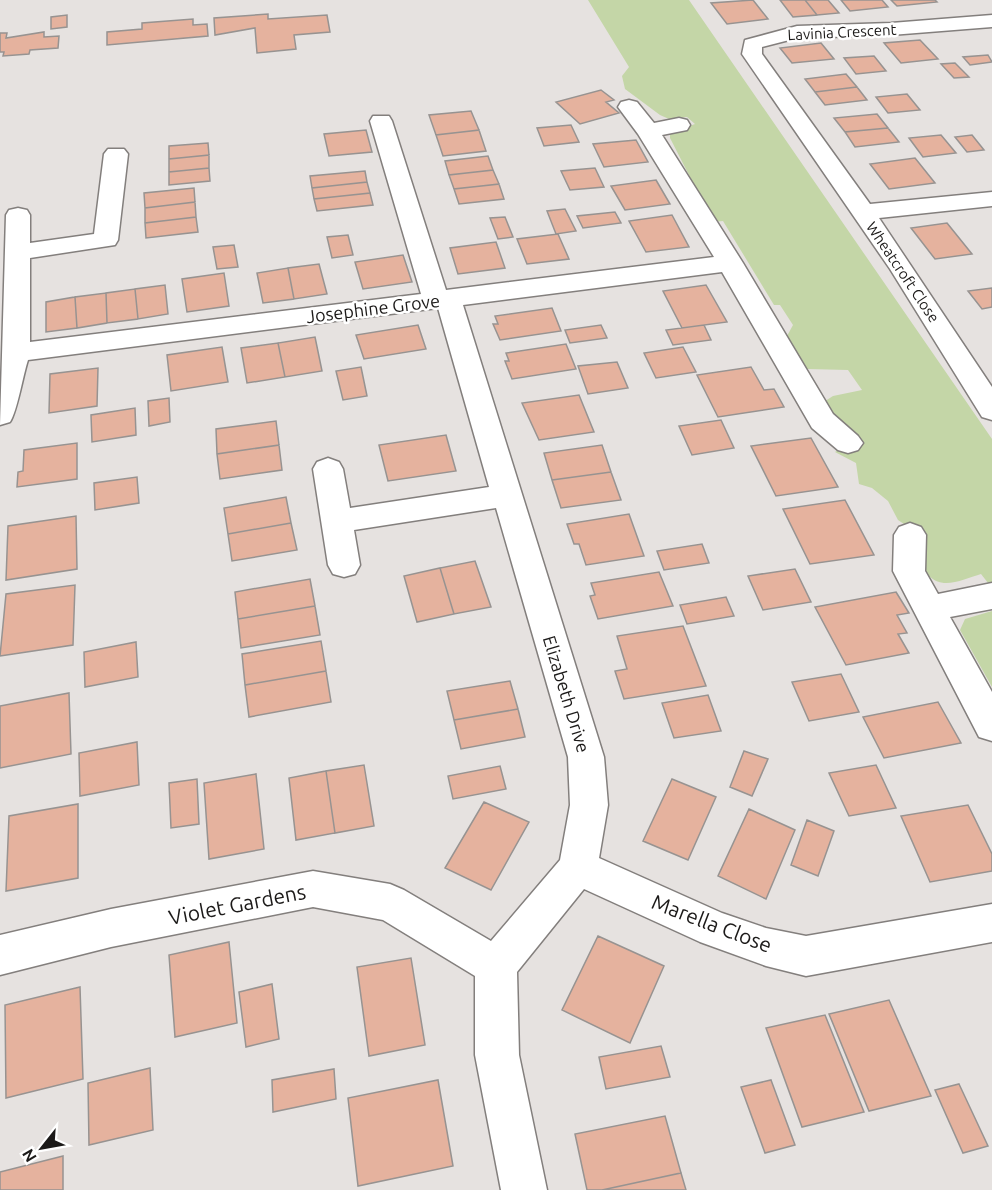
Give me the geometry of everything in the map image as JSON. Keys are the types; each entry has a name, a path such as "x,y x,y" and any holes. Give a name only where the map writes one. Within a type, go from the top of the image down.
{"street":[{"name":"Lavinia Crescent","path":"864,212 752,54 752,44 768,37 794,33 920,28 992,21"},
{"path":"629,107 648,131 708,227 822,421 848,443"},
{"name":"Elizabeth Drive","path":"381,121 507,495 586,757 589,805 578,867 496,966"},
{"path":"648,131 679,125"},
{"path":"18,252 106,240 116,154"},
{"name":"Wheatcroft Close","path":"992,198 864,212 903,269 992,410"},
{"path":"1,406 16,353 18,215"},
{"name":"Josephine Grove","path":"16,353 730,263"},
{"path":"328,469 344,565"},
{"path":"336,521 507,495"},
{"path":"910,535 909,571 992,726"},
{"path":"929,608 992,596"},
{"name":"Marella Close","path":"578,867 714,929 766,947 806,956 992,923"},
{"name":"Violet Gardens","path":"0,955 111,928 313,889 390,903 496,966"},
{"path":"496,966 497,1055 524,1190"}],"green space":[{"path":"588,0 689,0 992,439 992,588 981,574 948,583 936,581 930,577 918,555 913,530 898,520 888,501 872,488 859,484 856,463 835,452 853,440 822,403 833,396 862,390 848,370 807,369 787,336 793,325 780,305 774,305 723,221 713,222 670,138 670,133 695,124 687,117 669,119 660,115 625,89 622,76 629,67"},
{"path":"992,611 992,687 960,630 965,619"}],"building":[{"path":"753,0 768,19 727,24 711,3"},
{"path":"780,0 805,0 817,15 793,17"},
{"path":"805,0 828,0 839,13 817,15"},
{"path":"841,0 882,0 888,7 850,11"},
{"path":"891,0 935,0 937,2 897,6"},
{"path":"268,14 268,19 327,15 330,32 294,35 296,49 257,53 255,28 215,35 214,18"},
{"path":"67,15 67,27 51,29 51,17"},
{"path":"193,19 193,25 207,24 208,36 107,45 107,32 142,29 142,23"},
{"path":"44,32 44,37 59,36 58,48 30,50 29,54 3,56 4,52 0,52 0,33 7,33 6,38"},
{"path":"920,40 938,59 901,63 884,43"},
{"path":"821,43 834,59 792,63 780,48"},
{"path":"988,55 992,62 970,65 963,57"},
{"path":"874,56 886,71 856,74 844,58"},
{"path":"955,63 969,77 954,78 941,64"},
{"path":"846,74 857,87 815,92 805,79"},
{"path":"857,87 867,100 825,105 815,92"},
{"path":"601,90 614,100 606,102 619,113 580,124 556,102"},
{"path":"907,94 920,110 888,113 876,97"},
{"path":"471,111 479,130 436,135 429,115"},
{"path":"877,114 888,128 845,132 834,118"},
{"path":"571,125 579,142 544,146 537,128"},
{"path":"888,128 899,142 855,147 845,132"},
{"path":"366,130 372,152 329,156 324,134"},
{"path":"479,130 486,151 443,156 436,135"},
{"path":"941,135 956,153 923,157 909,138"},
{"path":"972,135 984,150 967,152 955,137"},
{"path":"636,140 648,162 604,167 593,144"},
{"path":"208,143 209,155 169,159 169,146"},
{"path":"209,155 209,168 169,172 169,159"},
{"path":"488,156 493,170 449,175 445,161"},
{"path":"915,158 935,183 889,189 870,164"},
{"path":"209,168 210,181 169,185 169,172"},
{"path":"595,168 604,187 570,190 561,171"},
{"path":"493,170 499,184 454,189 449,175"},
{"path":"365,171 367,182 312,188 310,176"},
{"path":"656,180 670,204 625,210 611,186"},
{"path":"367,182 370,193 314,199 312,188"},
{"path":"499,184 504,199 459,204 454,189"},
{"path":"194,188 195,202 145,208 144,193"},
{"path":"370,193 373,205 317,211 314,199"},
{"path":"195,202 196,217 145,223 145,208"},
{"path":"565,209 576,231 556,234 547,211"},
{"path":"615,212 621,223 583,228 577,216"},
{"path":"672,215 689,247 646,252 629,221"},
{"path":"196,217 198,232 146,238 145,223"},
{"path":"505,217 513,237 498,239 490,218"},
{"path":"947,223 972,254 935,259 911,228"},
{"path":"558,234 569,259 527,264 517,239"},
{"path":"348,235 353,255 332,258 327,237"},
{"path":"496,242 505,268 458,274 450,248"},
{"path":"234,245 238,267 217,269 213,247"},
{"path":"403,255 412,282 363,289 355,262"},
{"path":"319,264 327,294 294,299 288,268"},
{"path":"288,268 294,299 263,303 257,273"},
{"path":"224,273 229,306 187,312 182,279"},
{"path":"165,285 168,314 138,319 135,289"},
{"path":"706,285 727,322 682,328 663,291"},
{"path":"992,288 992,307 982,309 968,291"},
{"path":"135,289 138,319 107,323 106,293"},
{"path":"106,293 107,323 77,328 75,297"},
{"path":"75,297 77,328 46,332 46,302"},
{"path":"552,308 561,331 500,340 493,324 498,324 495,316"},
{"path":"418,325 426,349 364,359 356,335"},
{"path":"601,325 607,338 570,343 565,330"},
{"path":"704,325 711,340 673,345 666,330"},
{"path":"315,337 322,371 285,377 278,343"},
{"path":"278,343 285,377 247,383 241,348"},
{"path":"566,344 576,369 512,379 505,361 509,361 506,353"},
{"path":"222,347 228,382 171,391 167,355"},
{"path":"683,347 696,372 656,378 644,353"},
{"path":"617,362 628,388 588,394 578,366"},
{"path":"361,367 367,396 343,400 336,371"},
{"path":"751,367 764,390 774,389 784,407 718,417 697,375"},
{"path":"98,368 97,406 49,413 50,374"},
{"path":"579,395 594,432 539,440 522,403"},
{"path":"169,398 170,422 149,426 148,401"},
{"path":"135,408 136,435 92,442 91,415"},
{"path":"721,420 734,448 692,455 679,426"},
{"path":"276,421 279,445 217,454 216,429"},
{"path":"446,435 456,471 388,481 379,445"},
{"path":"811,438 838,487 776,496 751,446"},
{"path":"77,443 77,479 17,487 18,472 23,471 24,450"},
{"path":"279,445 282,470 220,479 217,454"},
{"path":"602,445 611,472 552,480 544,453"},
{"path":"611,472 621,500 561,508 552,480"},
{"path":"137,477 139,503 95,510 94,483"},
{"path":"286,497 291,523 228,534 224,508"},
{"path":"845,500 874,555 810,564 783,509"},
{"path":"629,514 644,556 586,565 579,544 574,544 567,524"},
{"path":"76,516 77,569 6,580 8,526"},
{"path":"291,523 297,550 232,561 228,534"},
{"path":"702,544 709,563 664,570 657,551"},
{"path":"475,561 491,607 454,614 440,568"},
{"path":"440,568 454,614 417,622 404,576"},
{"path":"795,569 811,602 763,610 748,576"},
{"path":"659,572 673,606 598,619 590,596 595,595 591,583"},
{"path":"310,579 315,606 238,619 235,592"},
{"path":"75,585 73,645 0,656 6,594"},
{"path":"896,592 909,613 897,615 907,633 898,634 909,653 846,665 815,607"},
{"path":"726,597 734,616 687,624 680,605"},
{"path":"315,606 320,635 241,648 238,619"},
{"path":"683,626 706,686 624,699 615,671 627,669 617,636"},
{"path":"321,641 326,671 245,685 242,654"},
{"path":"136,642 138,677 85,687 84,652"},
{"path":"326,671 331,702 249,717 245,685"},
{"path":"841,674 859,712 809,721 792,682"},
{"path":"510,681 518,709 454,720 447,691"},
{"path":"69,693 71,754 0,768 0,706"},
{"path":"708,695 721,731 674,738 662,703"},
{"path":"938,702 961,743 884,758 863,717"},
{"path":"518,709 525,737 461,749 454,720"},
{"path":"137,742 139,785 80,796 79,753"},
{"path":"744,751 768,759 752,796 730,787"},
{"path":"364,765 374,826 335,833 326,771"},
{"path":"876,765 896,808 849,816 829,773"},
{"path":"500,766 506,789 453,799 448,776"},
{"path":"326,771 335,833 296,840 289,778"},
{"path":"256,774 264,849 209,859 204,783"},
{"path":"197,779 199,824 171,828 169,783"},
{"path":"672,779 716,797 688,860 643,841"},
{"path":"484,802 529,822 491,890 445,868"},
{"path":"78,804 78,878 6,891 9,816"},
{"path":"968,805 992,854 992,871 930,882 901,816"},
{"path":"749,809 795,830 766,899 718,876"},
{"path":"807,820 834,831 818,876 791,865"},
{"path":"598,936 664,966 630,1043 562,1010"},
{"path":"229,942 237,1023 175,1037 169,955"},
{"path":"411,958 425,1045 369,1056 357,967"},
{"path":"272,984 279,1039 246,1047 239,992"},
{"path":"80,987 83,1079 6,1098 5,1005"},
{"path":"889,1000 931,1096 869,1111 829,1014"},
{"path":"825,1015 864,1112 802,1127 766,1028"},
{"path":"661,1046 670,1077 606,1089 599,1057"},
{"path":"150,1068 153,1130 89,1145 88,1083"},
{"path":"334,1069 336,1099 273,1112 272,1080"},
{"path":"438,1080 453,1166 358,1186 348,1098"},
{"path":"771,1080 795,1145 765,1153 741,1087"},
{"path":"959,1084 988,1146 963,1153 935,1090"},
{"path":"665,1116 681,1173 602,1190 587,1190 575,1134"},
{"path":"63,1156 63,1190 0,1190 0,1172"},
{"path":"681,1173 686,1190 602,1190"}]}
